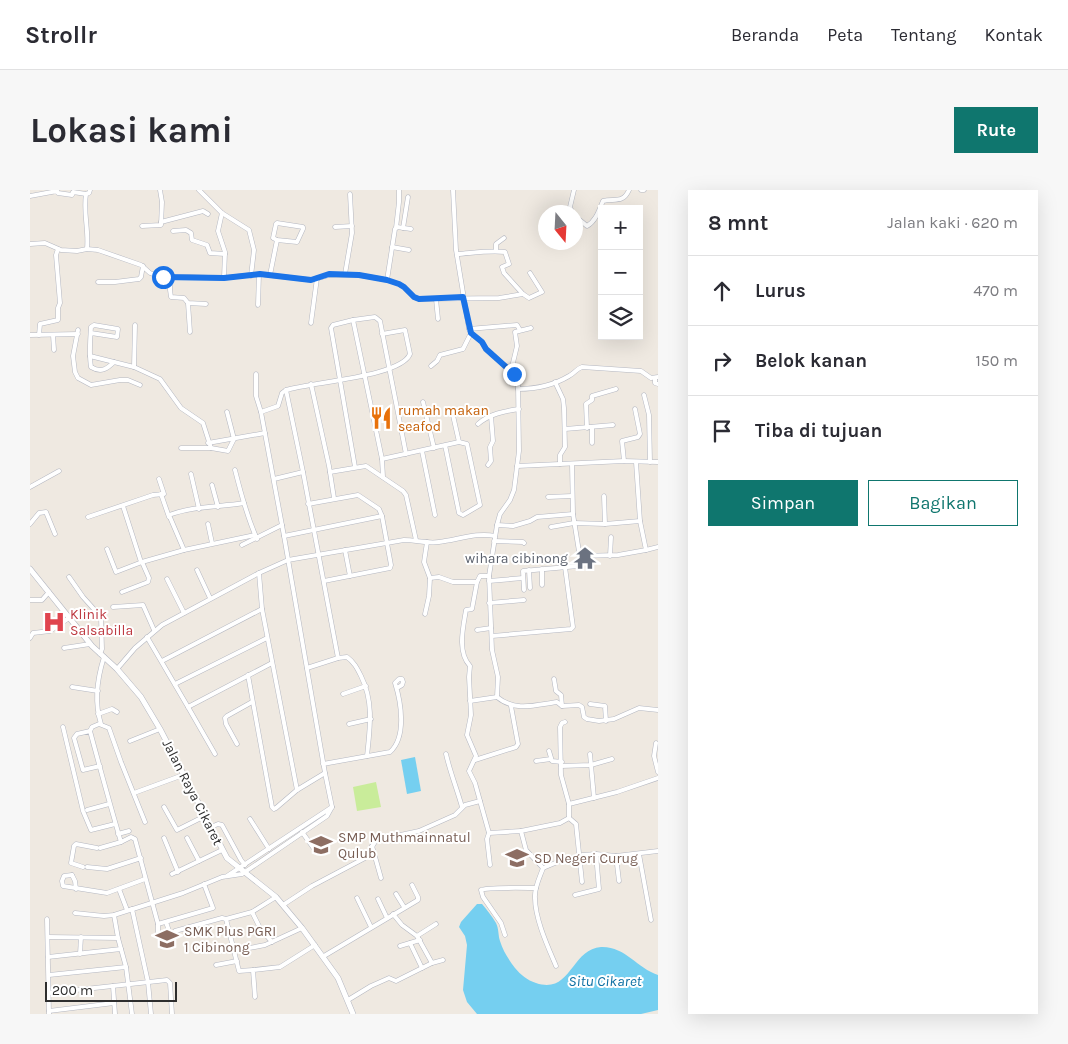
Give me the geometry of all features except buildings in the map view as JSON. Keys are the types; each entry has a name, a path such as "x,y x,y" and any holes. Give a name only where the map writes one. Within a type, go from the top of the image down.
{"main road":[{"name":"Jalan Raya Cikaret","path":"30,569 90,644 117,668 141,697 160,729 222,850 237,868 276,897 302,928 338,978 353,1014"}],"street":[{"path":"87,249 88,232 84,206 86,194 90,190"},
{"path":"142,226 160,226 162,202 160,190"},
{"path":"199,190 222,212 251,232 254,250 251,276"},
{"path":"387,280 396,228 399,190"},
{"path":"431,366 437,361 439,356 463,349 470,331 457,254 453,190"},
{"path":"570,205 574,190"},
{"path":"583,223 587,226 590,224 596,217 603,201 621,200 625,197 628,190"},
{"path":"30,196 57,191 58,193 72,195 73,192 86,194"},
{"path":"345,274 352,226 350,194"},
{"path":"403,228 408,197"},
{"path":"161,222 203,211 208,214"},
{"path":"222,212 218,231 225,254 224,278"},
{"path":"277,223 301,226 303,228 296,243 277,240 272,236 277,223"},
{"path":"336,227 352,226"},
{"path":"396,228 411,229"},
{"path":"172,231 186,230 191,233 192,240 207,244 210,253 225,254"},
{"path":"496,251 496,244 504,238"},
{"path":"270,275 277,240"},
{"path":"30,244 45,243 58,249 77,251 87,249 98,250 142,266 153,275 171,277 224,278 260,274 304,279 317,278 329,274 345,274 387,280 404,287 414,297 419,299 499,298 523,294"},
{"path":"392,248 409,250"},
{"path":"39,335 40,324 58,320 60,296 56,256 58,249"},
{"path":"457,254 490,253 496,251 506,253 509,264 502,266 504,274 529,298 541,293 541,289 530,273"},
{"path":"98,282 139,280 142,266"},
{"path":"258,305 260,274"},
{"path":"171,277 170,297 184,298 188,303 190,332"},
{"path":"311,323 317,278"},
{"path":"436,299 438,319"},
{"path":"188,303 206,304"},
{"path":"355,467 339,380 331,328 333,325 377,317 406,454"},
{"path":"353,320 382,459 383,477"},
{"path":"134,367 135,325"},
{"path":"470,331 517,325 520,330"},
{"path":"91,333 117,336 118,329 91,326 90,356 91,367 103,370 115,362"},
{"path":"511,371 517,346 515,332 531,328"},
{"path":"261,412 278,406 282,393 286,390 389,370 409,357 406,332 402,329 382,334"},
{"path":"470,331 511,371 517,380 518,389 519,451 514,490 510,500 500,514 494,538 489,578 491,628 497,668 497,697"},
{"path":"30,335 78,332 74,356 75,372 78,378 91,385 120,380 128,380 140,385"},
{"path":"54,335 54,350"},
{"path":"436,351 439,356"},
{"path":"90,356 134,367 160,379 181,408 201,420 211,448"},
{"path":"518,389 535,389 572,375 577,368 582,367 641,371 648,377 656,378 655,382 658,384"},
{"path":"75,913 104,916 114,915 183,893 227,876 244,873 327,816 332,807 274,479 256,396 256,374"},
{"path":"555,382 563,399 565,429 565,447 560,455 560,464"},
{"path":"311,384 334,498"},
{"path":"592,443 586,404 592,400 592,396 595,393 616,389"},
{"path":"286,390 338,658"},
{"path":"644,395 649,415 650,462"},
{"path":"423,402 434,448"},
{"path":"478,424 482,420 504,410 519,409"},
{"path":"624,461 622,441 638,437 640,434 635,409"},
{"path":"452,411 459,442"},
{"path":"181,448 211,448 227,451 234,439 227,412"},
{"path":"488,465 491,461 490,447 493,441 492,416"},
{"path":"565,429 613,425"},
{"path":"208,443 265,433"},
{"path":"382,459 459,442 467,444 480,504 479,507 463,516 458,513 445,446"},
{"path":"422,451 435,515"},
{"path":"517,466 624,461 658,462"},
{"path":"636,462 640,521 646,550"},
{"path":"524,590 523,571 580,565 573,514 572,464"},
{"path":"330,472 366,466 406,495 416,540"},
{"path":"235,470 244,504 256,537"},
{"path":"30,487 59,471"},
{"path":"274,479 303,472"},
{"path":"191,474 199,509"},
{"path":"160,479 164,492 161,494 184,550"},
{"path":"212,485 218,507"},
{"path":"88,517 161,494"},
{"path":"308,504 360,495 379,509 382,516 390,568 324,581"},
{"path":"548,497 572,496"},
{"path":"604,496 605,524"},
{"path":"169,517 188,509 244,504"},
{"path":"122,592 148,582 149,578 123,506"},
{"path":"30,524 39,513 46,512 55,534"},
{"path":"497,525 513,526 537,517 573,514"},
{"path":"284,536 382,516"},
{"path":"551,527 640,521"},
{"path":"208,524 212,543"},
{"path":"242,545 282,525"},
{"path":"117,668 154,630 210,598 288,560 387,542 416,540 438,543 480,536 524,543"},
{"path":"107,549 116,572 142,562 212,543 256,537"},
{"path":"610,537 610,556"},
{"path":"425,614 430,590 430,578 424,562 427,542"},
{"path":"579,556 610,556 642,552 658,547"},
{"path":"345,550 350,576"},
{"path":"492,636 571,629 573,627 565,567"},
{"path":"542,569 542,585"},
{"path":"197,570 210,598"},
{"path":"530,570 530,588"},
{"path":"259,573 262,609 297,790"},
{"path":"490,865 488,833 480,801 469,771 475,760 475,753 467,736 470,722 468,677 470,666 466,661 461,643 466,610 472,609 480,576 489,578 523,578"},
{"path":"69,577 83,597 101,617 102,655 98,691 98,714 101,724"},
{"path":"430,578 439,577 453,582 478,582"},
{"path":"168,579 184,613"},
{"path":"30,600 42,600 48,592"},
{"path":"489,603 524,600"},
{"path":"113,607 143,605 154,630"},
{"path":"162,661 262,609"},
{"path":"30,638 33,634 50,631 69,618"},
{"path":"477,630 491,628"},
{"path":"147,637 215,754"},
{"path":"175,684 268,638"},
{"path":"64,648 90,644"},
{"path":"307,668 338,658 347,657 351,660 366,686 371,719 367,756"},
{"path":"188,707 272,663"},
{"path":"248,675 272,807 276,808 297,790 325,773"},
{"path":"554,679 556,691 561,695 562,706"},
{"path":"343,694 366,686"},
{"path":"72,687 98,691"},
{"path":"323,764 390,752 396,746 401,713 397,688"},
{"path":"470,701 497,697 511,706 519,708 557,702 562,706 579,705 582,707 584,717 587,719 606,720 614,719 639,708 658,710"},
{"path":"237,744 226,724 225,718 252,702"},
{"path":"590,704 605,706 606,720"},
{"path":"475,760 516,747 518,744 511,706"},
{"path":"98,714 112,710 117,712"},
{"path":"349,724 371,719"},
{"path":"565,722 560,727 562,783 569,804 569,818 576,824 582,882"},
{"path":"83,770 74,738 77,734 90,731 92,727 101,724 106,726 110,730 145,822"},
{"path":"63,727 83,810 91,830 115,824"},
{"path":"130,741 160,729"},
{"path":"90,731 120,842"},
{"path":"656,743 654,756 658,772"},
{"path":"550,751 551,759"},
{"path":"446,754 462,807"},
{"path":"590,754 594,798"},
{"path":"536,761 551,759 561,764 590,765 612,760"},
{"path":"74,773 100,766"},
{"path":"134,793 183,775"},
{"path":"569,804 658,778"},
{"path":"283,905 312,886 365,858 375,842 380,839 419,830 455,815 462,807 480,801"},
{"path":"87,810 110,804"},
{"path":"164,807 177,830 205,816"},
{"path":"227,876 332,807"},
{"path":"488,833 521,831 560,823 569,818"},
{"path":"250,819 269,849"},
{"path":"211,827 222,824 240,860 245,865"},
{"path":"299,828 315,850"},
{"path":"118,834 129,831"},
{"path":"521,831 526,850 543,868"},
{"path":"141,858 107,869 85,867 70,861 76,844 99,848 131,837 135,840 141,858 160,937 170,934 166,922"},
{"path":"164,838 178,872"},
{"path":"187,838 199,861"},
{"path":"372,846 381,878"},
{"path":"172,874 222,850"},
{"path":"543,868 578,856 596,854 616,856 658,851"},
{"path":"575,895 599,889 596,854"},
{"path":"640,854 651,920"},
{"path":"616,856 619,881"},
{"path":"74,864 72,875 76,889"},
{"path":"543,868 534,898 556,966"},
{"path":"72,875 65,875 62,884 66,888 107,893 145,880"},
{"path":"158,924 213,908 204,884"},
{"path":"324,956 419,898 412,885"},
{"path":"504,935 501,923 483,897 481,890 486,888 536,888"},
{"path":"119,889 130,909 148,982 151,1014"},
{"path":"396,894 404,907"},
{"path":"175,931 252,912 276,897"},
{"path":"358,898 371,927"},
{"path":"378,899 387,918"},
{"path":"252,912 260,928 272,942"},
{"path":"393,914 418,938 432,963"},
{"path":"114,915 126,967 132,1014"},
{"path":"226,919 239,971 280,968 315,945"},
{"path":"47,920 49,1012 114,1003"},
{"path":"400,946 410,943 436,924"},
{"path":"234,951 272,942 302,928"},
{"path":"80,954 81,937"},
{"path":"48,938 118,938"},
{"path":"410,943 422,968"},
{"path":"48,957 121,949"},
{"path":"348,1000 359,992 384,980 390,978 396,981 432,963 443,960"},
{"path":"216,965 236,961"},
{"path":"49,975 126,967"},
{"path":"253,970 255,997"},
{"path":"49,993 161,980 169,981 172,1014"},
{"path":"113,986 115,1014"}],"green space":[{"path":"376,782 381,807 357,811 353,787"}],"water":[{"path":"415,757 421,791 407,794 401,760"},
{"name":"Situ Cikaret","path":"477,904 482,904 493,918 506,955 515,968 527,979 548,985 557,983 583,955 601,947 609,948 617,950 658,975 658,1010 641,1014 477,1014 467,1002 463,990 467,945 465,936 459,927 461,922"}],"place":[{"name":"rumah makan seafod","path":"381,418"},
{"name":"wihara cibinong","path":"585,558"},
{"name":"Klinik Salsabilla","path":"54,622"},
{"name":"SMP Muthmainnatul Qulub","path":"321,845"},
{"name":"SD Negeri Curug","path":"517,858"},
{"name":"SMK Plus PGRI 1 Cibinong","path":"167,939"}],"route":[{"path":"163,277 224,278 260,274 311,280 329,274 345,274 387,280 399,284 419,299 463,297 471,333 514,374"}]}
